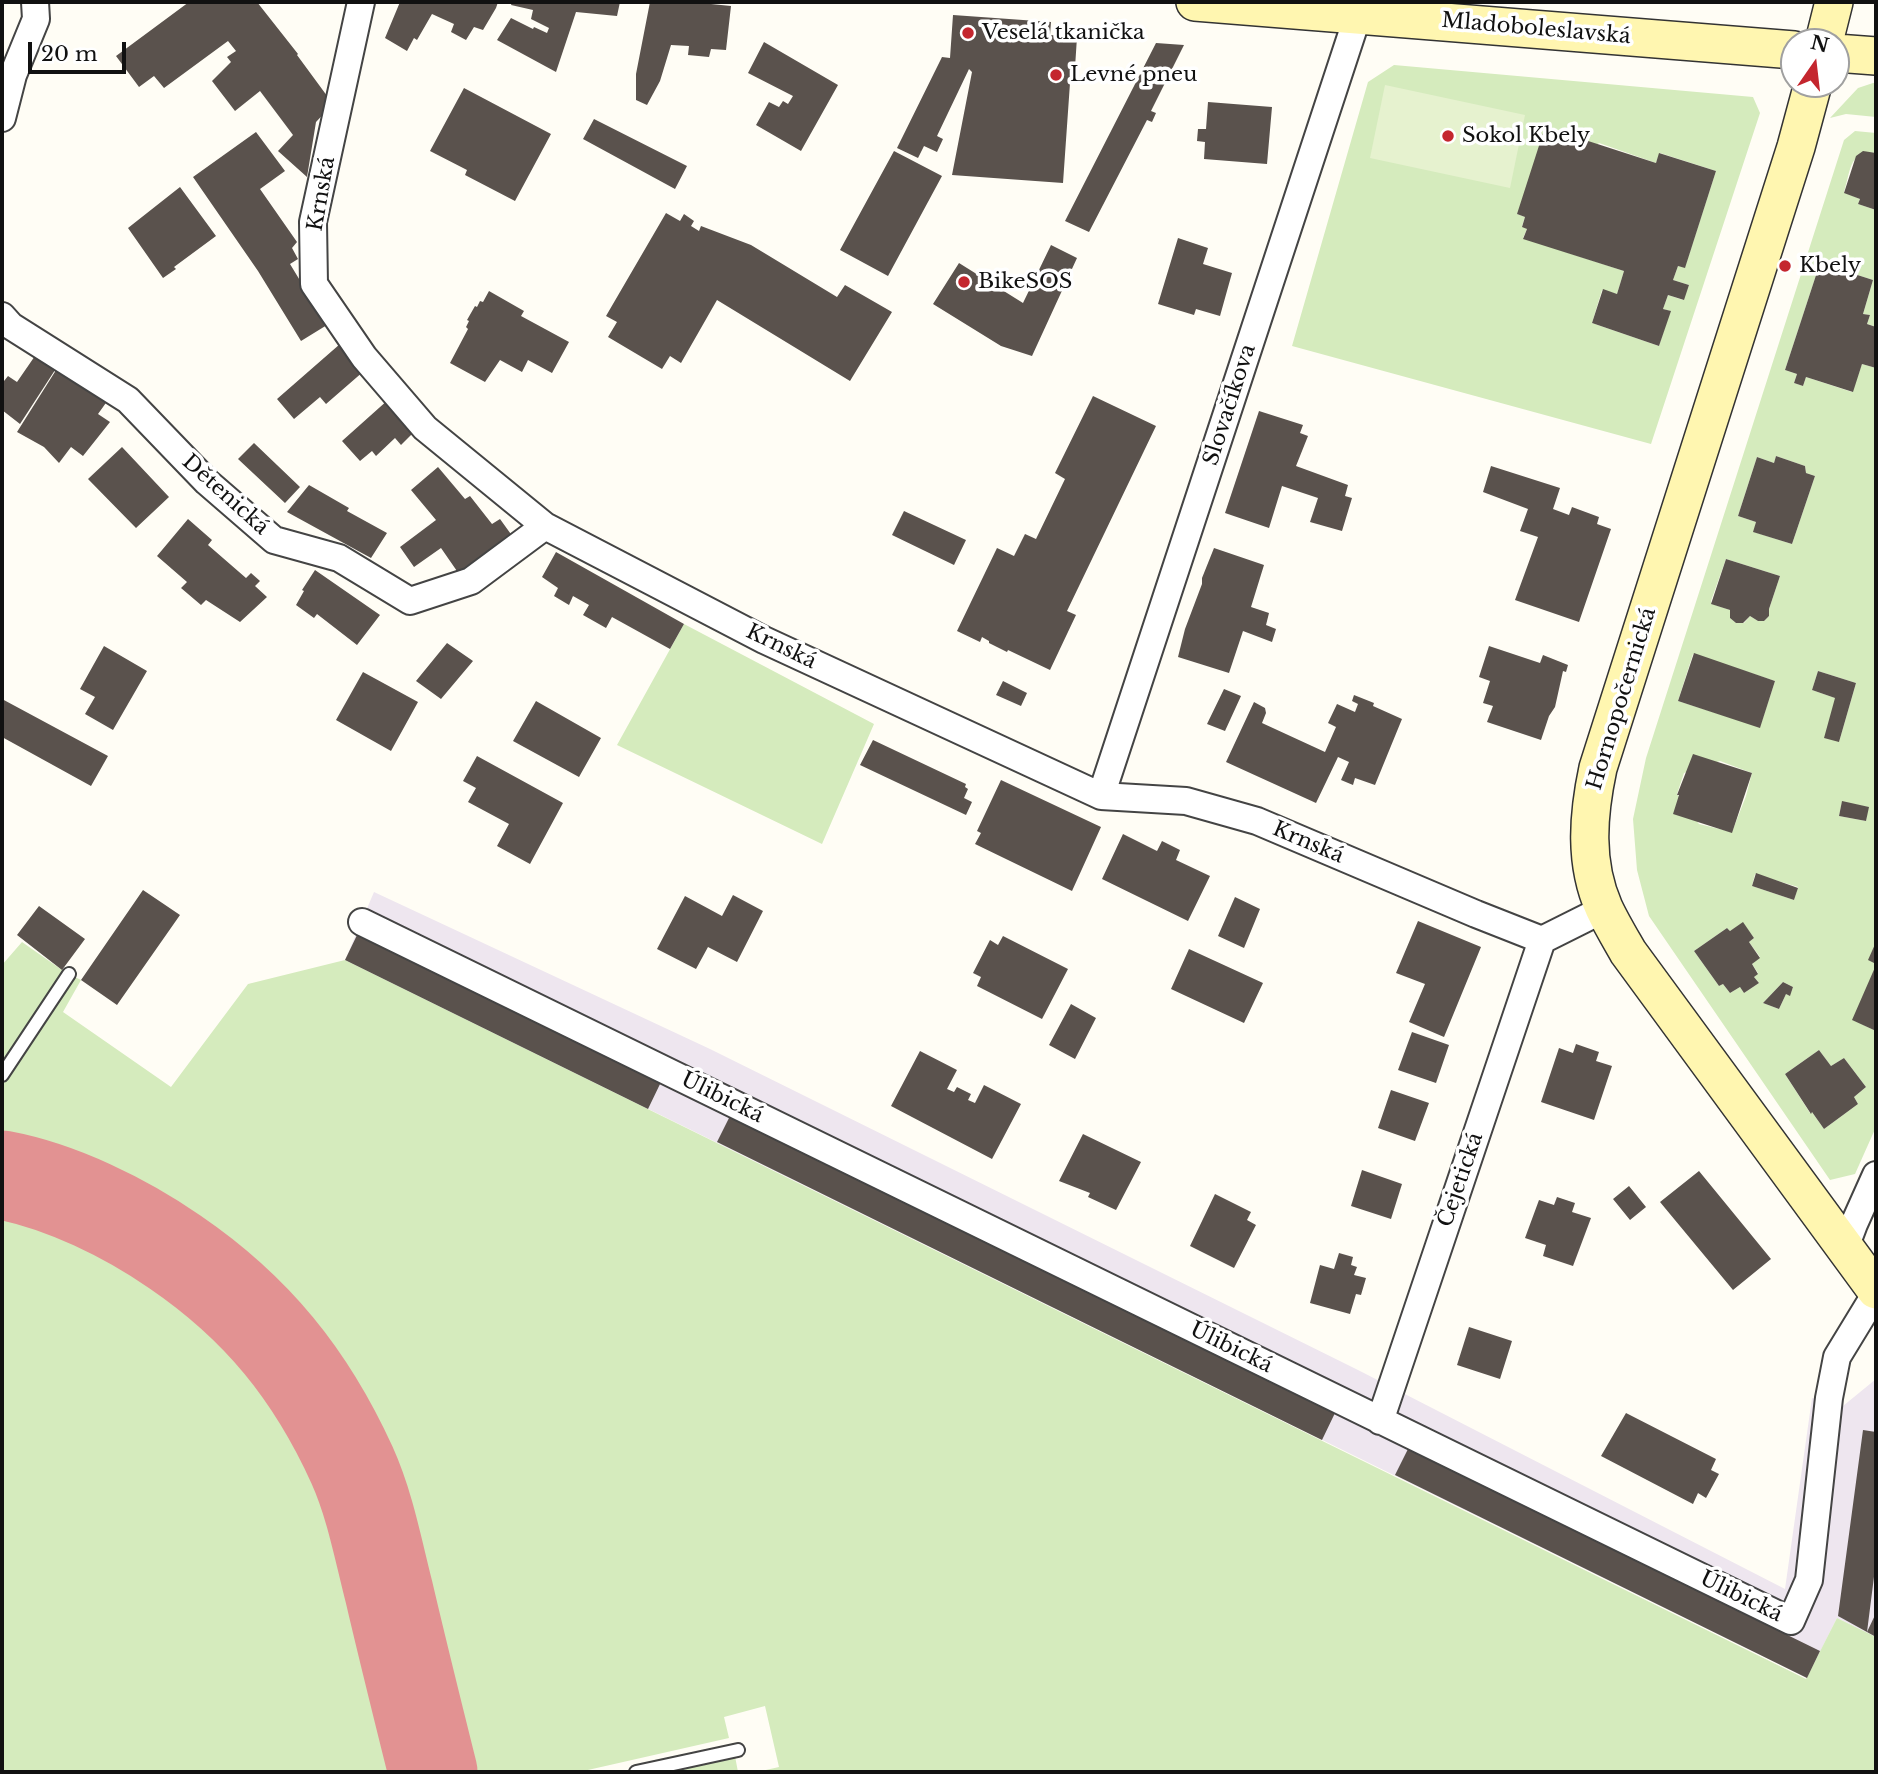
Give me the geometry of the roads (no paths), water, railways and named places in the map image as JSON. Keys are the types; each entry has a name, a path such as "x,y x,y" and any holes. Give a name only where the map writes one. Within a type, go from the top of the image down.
{"street":[{"path":"2,118 8,76 36,19 35,2"},
{"name":"Krnská","path":"361,2 313,222 314,284 365,357 425,428 545,526 764,640 1101,796 1186,802 1257,821 1542,940"},
{"name":"Mladoboleslavská","path":"1195,2 1780,49"},
{"path":"1827,28 1833,2"},
{"name":"Slovačíkova","path":"1101,796 1358,15"},
{"path":"1850,54 1876,56"},
{"name":"Hornopočernická","path":"1809,98 1800,135 1598,768 1589,830 1592,866 1604,909 1628,952 1876,1292"},
{"name":"Dětenická","path":"2,316 11,326 128,400 207,482 274,540 339,558 410,601 471,581 545,526"},
{"path":"1542,940 1604,909"},
{"name":"Úlibická","path":"362,922 1791,1621 1809,1580 1829,1398 1837,1357 1876,1292"},
{"name":"Čejetická","path":"1380,1421 1542,940"},
{"path":"1845,1248 1876,1175"}],"lane":[{"path":"2,1075 69,974"},
{"path":"636,1772 738,1750"}],"place":[{"name":"Veselá tkanička","path":"968,33"},
{"name":"Levné pneu","path":"1056,75"},
{"name":"Sokol Kbely","path":"1448,136"},
{"name":"Kbely","path":"1785,266"},
{"name":"BikeSOS","path":"964,282"}]}
